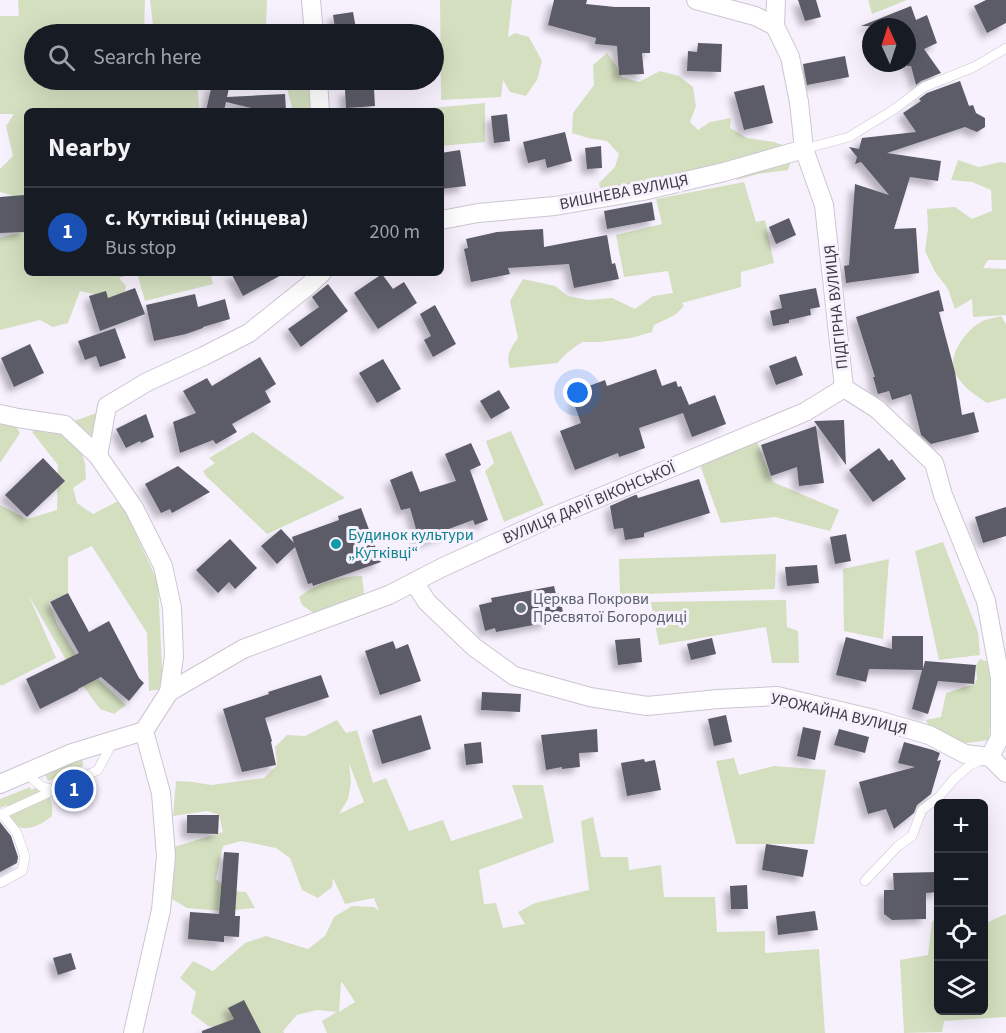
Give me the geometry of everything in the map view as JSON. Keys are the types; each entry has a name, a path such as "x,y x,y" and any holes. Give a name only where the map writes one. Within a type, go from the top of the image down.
{"street":[{"path":"310,0 313,24"},
{"path":"696,0 755,16 776,26"},
{"name":"ПІДГІРНА ВУЛИЦЯ","path":"776,0 776,26 790,57 799,102 804,149 824,205 844,388 877,409 934,463 943,495 986,601 1000,678 1000,737 990,757"},
{"path":"319,90 320,108"},
{"name":"ВИШНЕВА ВУЛИЦЯ","path":"444,219 478,213 555,206 643,191 724,172 804,149"},
{"path":"98,456 106,406 147,382 249,333 319,276"},
{"name":"ВУЛИЦЯ ДАРІЇ ВІКОНСЬКОЇ","path":"169,692 243,649 389,595 441,568 548,519 805,412 844,388"},
{"path":"0,414 65,424 98,456 134,508 163,566 172,608 174,656 169,692 144,731 72,753 0,784"},
{"name":"УРОЖАЙНА ВУЛИЦЯ","path":"414,582 426,602 474,647 514,676 590,697 647,706 777,696 874,719 929,735 965,754 990,757"},
{"path":"133,1033 161,910 166,856 161,793 144,731"},
{"path":"990,757 1006,773"}],"lane":[{"path":"804,149 849,137 893,110 924,87 974,67 1006,48"},
{"path":"0,883 22,872 25,857 17,833 1,815 98,770 113,741"},
{"path":"865,881 898,846 912,836 922,810 939,797 970,765 990,757"},
{"path":"26,773 42,787 56,790"}],"green space":[{"path":"18,0 145,0 144,24 24,24 24,90 198,90 199,108 24,108 24,199 0,192 0,169 13,156 6,126 14,114 0,114 0,16 19,16"},
{"path":"150,0 267,0 266,24 153,24"},
{"path":"440,0 512,0 508,37 515,33 529,37 542,61 537,80 526,96 510,92 503,80 501,97 441,100 441,90 444,90 444,24 440,24"},
{"path":"868,0 907,0 872,14"},
{"path":"607,53 622,77 639,82 660,71 679,76 693,87 696,106 690,122 698,130 710,122 731,118 730,128 747,138 774,142 788,147 792,158 788,170 758,174 737,180 732,177 603,206 599,183 615,167 619,154 607,141 572,133 573,113 594,85 593,65"},
{"path":"288,90 313,90 315,108 292,108"},
{"path":"485,103 485,142 444,146 444,108 432,108"},
{"path":"958,160 979,167 1000,162 1006,163 1006,260 988,260 983,268 1006,269 1006,315 973,317 972,299 955,309 948,289 935,272 925,251 928,229 927,209 955,207 972,219 992,211 991,190 972,182 951,180"},
{"path":"744,182 756,222 765,220 774,263 741,272 741,287 682,303 684,306 675,315 654,325 652,332 631,338 582,342 557,363 510,368 508,360 510,352 518,338 510,301 523,279 555,286 568,296 588,300 612,298 635,309 653,296 673,293 668,271 624,277 616,235 662,224 656,199"},
{"path":"24,231 24,276 125,276 119,278 126,286 122,301 80,291 68,323 53,327 40,320 0,330 0,238"},
{"path":"138,276 211,276 213,284 145,301"},
{"path":"1001,316 1006,324 1006,398 987,403 959,380 953,361 962,339 973,327 984,320"},
{"path":"0,408 3,408 20,433 0,463"},
{"path":"99,412 95,445 74,421"},
{"path":"45,422 60,426 80,449 85,463 86,479 73,488 77,503 93,514 120,500 158,582 163,689 149,691 147,633 92,546 68,557 68,593 49,602 57,624 81,663 126,705 114,714 100,709 73,672 29,596 56,658 1,686 0,683 0,505 27,519 57,510 58,465 32,432"},
{"path":"511,431 544,505 504,522 485,471 494,463 486,441"},
{"path":"253,432 345,498 267,534 203,471 215,463 209,458"},
{"path":"757,442 773,482 839,510 830,531 775,517 721,523 700,465"},
{"path":"943,542 978,632 980,655 939,660 915,551"},
{"path":"776,554 775,589 620,595 619,559"},
{"path":"889,559 883,639 844,631 843,569"},
{"path":"362,576 364,594 316,615 302,605 299,597 321,584 336,579"},
{"path":"786,600 787,627 798,631 799,663 772,663 766,627 659,645 651,602"},
{"path":"980,659 994,664 989,740 960,744 932,734 926,720 941,717 946,693 974,684 977,680 976,665"},
{"path":"337,720 346,733 357,730 373,783 386,778 409,831 443,820 451,841 523,818 512,785 543,785 554,842 479,870 484,904 496,903 503,928 525,924 518,912 535,903 589,890 581,821 593,817 601,857 628,857 629,870 661,865 664,897 715,897 717,932 765,931 765,953 819,949 825,1033 327,1033 322,1021 337,1012 317,1010 297,1015 283,1031 284,1033 227,1033 228,1029 208,1026 191,1013 196,992 180,978 193,961 213,971 245,943 266,936 308,949 325,936 334,917 352,906 374,907 379,911 374,898 345,904 333,878 332,887 318,898 302,890 290,858 276,848 241,841 223,846 216,879 229,891 246,892 255,908 221,911 187,908 172,899 174,847 223,832 219,815 207,811 173,816 176,781 211,785 264,778 277,765 275,747 287,735 305,736","holes":["349,763 364,802 339,814 348,799 351,782","341,983 355,1002 339,1012"]},
{"path":"734,758 739,775 774,766 826,770 814,844 736,844 716,761"},
{"path":"80,759 83,761 83,766 48,781 45,774"},
{"path":"39,786 50,798 52,816 30,828 17,826 12,822 7,805 0,808 0,799 30,787 31,790"},
{"path":"1006,914 1006,1017 944,1021 942,1032 904,1033 900,960 928,955 932,921 934,921 934,1015 988,1015 988,922"}],"building":[{"path":"554,0 587,0 586,4 615,7 650,7 650,53 642,53 644,74 619,75 617,46 595,44 596,38 548,25"},
{"path":"798,0 816,0 821,17 805,21"},
{"path":"986,0 1006,0 1006,23 987,33 974,6"},
{"path":"911,6 915,18 881,18"},
{"path":"353,12 355,24 334,24 333,15"},
{"path":"927,15 937,43 924,49 941,73 916,85 913,72 916,72 916,20"},
{"path":"698,43 722,44 721,72 687,71 688,51 697,52"},
{"path":"845,56 849,77 807,85 803,64"},
{"path":"960,81 969,106 973,105 976,113 985,118 985,127 977,132 965,127 887,153 941,161 938,181 910,177 894,229 916,228 919,273 846,283 844,266 849,265 855,184 889,195 861,162 855,164 857,157 849,147 859,149 862,138 916,132 903,113 921,101 919,99 927,93"},
{"path":"764,85 773,123 744,130 734,92"},
{"path":"211,90 229,90 227,97 285,94 286,108 251,108 226,102 225,108 207,108"},
{"path":"345,90 374,90 375,106 346,108"},
{"path":"507,114 510,141 494,143 491,116"},
{"path":"565,132 572,161 547,168 545,159 528,163 523,142"},
{"path":"601,146 602,168 587,169 585,148"},
{"path":"460,150 466,186 444,189 444,153"},
{"path":"24,195 24,232 0,233 0,197"},
{"path":"652,202 655,220 607,229 604,211"},
{"path":"789,218 796,235 776,244 769,227"},
{"path":"543,229 544,247 607,235 612,264 615,263 619,279 574,288 569,264 508,268 510,274 471,282 464,249 468,248 466,239 497,232"},
{"path":"233,276 280,276 243,296"},
{"path":"379,276 383,276 393,289 404,282 417,303 378,329 354,293"},
{"path":"328,284 348,311 301,347 288,329 319,307 312,297"},
{"path":"135,288 145,314 100,331 89,296 106,291 108,298"},
{"path":"816,288 820,307 810,309 811,315 773,326 770,311 782,308 779,295"},
{"path":"939,290 944,311 939,312 955,372 962,415 974,412 979,432 931,444 921,435 911,394 892,400 889,391 878,394 856,317"},
{"path":"195,294 198,307 225,299 230,319 186,334 154,341 146,305"},
{"path":"435,305 456,344 433,357 424,340 431,336 420,314"},
{"path":"115,328 126,358 100,367 96,356 85,360 78,341"},
{"path":"30,344 44,373 14,387 1,358"},
{"path":"796,356 803,375 776,385 769,366"},
{"path":"260,357 276,384 265,391 271,402 232,424 237,432 216,444 213,440 180,453 173,422 196,413 183,391 207,378 212,386"},
{"path":"383,359 401,389 377,403 359,373"},
{"path":"656,369 662,386 676,381 678,387 681,386 689,405 715,395 726,424 692,437 683,413 639,428 645,448 619,457 618,453 575,470 560,431 581,423 573,401 592,394 589,386 605,380 607,386"},
{"path":"499,390 510,408 491,419 480,401"},
{"path":"146,414 154,437 126,448 116,429"},
{"path":"844,420 846,465 814,421"},
{"path":"816,426 824,483 799,486 797,467 771,476 761,445"},
{"path":"471,443 481,465 470,470 488,520 475,525 473,520 446,530 447,534 420,543 410,508 401,510 390,480 412,471 420,492 456,481 445,454"},
{"path":"879,448 889,461 892,459 906,479 873,502 849,470"},
{"path":"43,458 65,481 27,517 5,495"},
{"path":"178,466 210,492 172,513 170,509 161,513 145,484"},
{"path":"699,479 710,513 644,533 644,537 625,540 623,528 614,529 610,506 635,495 638,498"},
{"path":"1006,507 1006,536 983,543 975,517"},
{"name":"Будинок культури „Кутківці“","path":"361,508 381,562 313,586 312,583 308,584 295,547 277,564 261,546 281,529 294,543 292,537 339,520 338,516"},
{"path":"846,534 851,561 835,564 830,537"},
{"path":"230,539 257,568 235,589 229,582 218,593 196,570"},
{"path":"817,565 819,583 787,586 785,567"},
{"name":"Церква Покрови Пресвятої Богородиці","path":"554,586 556,594 559,593 563,612 547,615 549,622 496,632 495,628 485,631 479,605 492,602 491,598"},
{"path":"68,593 89,632 109,621 139,678 144,683 129,701 101,677 40,709 26,679 79,653 50,602"},
{"path":"892,636 923,636 923,669 925,661 976,665 974,684 938,681 928,714 912,709 922,670 869,669 866,682 836,675 846,637 892,649"},
{"path":"640,638 642,662 618,665 615,640"},
{"path":"712,638 716,654 691,660 687,644"},
{"path":"393,641 396,649 408,644 421,681 380,695 365,651"},
{"path":"321,675 329,697 265,718 276,765 242,772 223,709"},
{"path":"482,692 521,694 520,712 481,710"},
{"path":"421,715 431,749 382,764 372,730"},
{"path":"726,715 732,742 714,746 708,719"},
{"path":"803,727 821,731 815,760 797,756"},
{"path":"597,729 598,752 579,753 580,767 546,770 541,735"},
{"path":"839,729 869,737 865,753 834,745"},
{"path":"481,742 483,763 466,765 464,744"},
{"path":"904,742 940,753 937,761 941,760 931,794 917,805 914,813 894,829 886,809 868,814 859,782 915,767 898,763"},
{"path":"644,759 645,762 655,760 661,790 627,796 621,763"},
{"path":"187,815 219,815 218,834 187,833"},
{"path":"0,822 11,836 18,857 17,863 0,872"},
{"path":"766,844 808,850 803,877 762,870"},
{"path":"224,852 239,853 235,916 240,916 239,937 224,936 224,942 188,939 190,912 219,914"},
{"path":"934,872 934,892 926,893 926,919 892,920 884,914 884,890 894,890 893,873"},
{"path":"747,885 748,909 731,909 730,886"},
{"path":"815,911 818,930 778,935 776,916"},
{"path":"71,953 76,969 58,975 53,958"},
{"path":"244,1000 261,1033 202,1033 202,1031 234,1019 228,1008"}],"place":[{"name":"Будинок культури „Кутківці“","path":"336,544"},
{"name":"Церква Покрови Пресвятої Богородиці","path":"521,608"},
{"name":"с. Кутківці (кінцева)","path":"74,789"}]}
